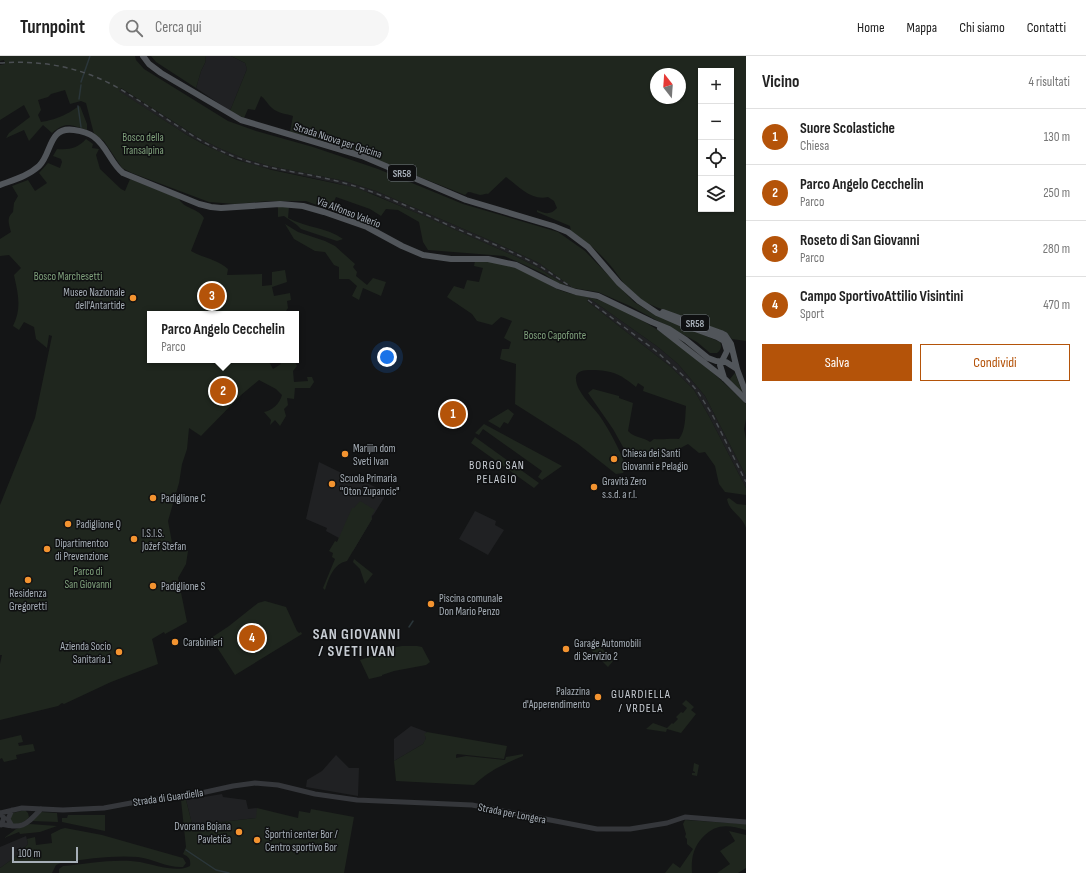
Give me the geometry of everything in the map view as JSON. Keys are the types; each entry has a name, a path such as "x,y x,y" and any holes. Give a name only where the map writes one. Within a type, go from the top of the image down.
{"main road":[{"name":"Strada Nuova per Opicina","path":"143,56 149,64 162,73 241,120 350,152 466,200 553,226 568,232 588,247 628,292 657,312 722,339 729,348"},
{"name":"Via Alfonso Valerio","path":"0,185 21,177 38,166 59,132 67,129 80,131 95,138 118,170 199,204 221,208 280,204 310,208 367,227 402,246 424,255 451,259 488,258 516,265 558,286 576,292 598,296 669,329 711,360 731,364 736,369"},
{"name":"Via Alfonso Valerio","path":"652,322 724,378 746,400"},
{"path":"697,349 706,355 715,357 729,348"},
{"path":"724,378 720,368 729,348"},
{"path":"729,348 746,393"},
{"path":"704,362 712,364 722,361"}],"street":[{"name":"Strada di Guardiella","path":"22,808 84,810 147,800 183,797 244,784 261,783 278,785"},
{"name":"Strada per Longera","path":"278,785 315,794 357,800 472,805 597,829 630,829 667,823 685,817 746,822"},
{"path":"30,820 31,817 28,810 22,808 0,813 4,818 1,824 21,826 30,820 40,809"},
{"path":"12,810 8,819 12,826"}],"shaded area":[{"path":"206,56 231,56 245,63 247,69 230,111 196,88"},
{"path":"120,88 199,138 219,148 245,159 270,166 345,181 376,191 539,263 573,288 517,257 373,194 336,183 252,165 221,153 187,135 118,91"},
{"path":"589,298 658,347 678,364 705,396 746,476 746,488 694,390 671,367 587,301"},
{"path":"319,462 364,484 365,482 387,493 372,516 372,519 353,551 337,543 339,538 326,531 327,528 306,519"},
{"path":"475,511 496,521 495,525 504,530 488,555 459,539"},
{"path":"411,726 427,732 425,734 425,741 423,744 394,761 394,739"},
{"path":"336,755 349,768 359,768 358,796 306,787 307,780 322,771"},
{"path":"222,794 223,797 246,800 248,809 257,808 257,818 221,822 193,828 186,800"},
{"path":"26,836 28,844 14,858 0,868 0,847"}],"green space":[{"name":"Bosco della Transalpina","path":"0,56 135,56 136,60 144,69 228,121 378,169 463,204 558,232 585,251 634,302 650,312 720,342 720,349 717,353 710,353 697,342 630,306 598,292 573,288 539,263 376,191 345,181 270,166 245,159 219,148 199,138 121,88 119,91 187,135 237,160 272,170 357,188 517,257 537,267 567,286 504,256 428,250 423,242 419,222 398,210 386,209 381,216 370,209 336,197 330,210 306,201 269,201 235,204 209,202 132,173 122,168 104,141 94,134 86,103 81,101 70,104 65,90 38,100 41,110 38,115 41,122 60,117 80,106 87,124 87,130 65,125 52,133 43,125 29,141 24,130 6,138 9,133 30,117 24,105 0,120 0,65 5,64 4,60 0,61"},
{"path":"151,56 206,56 196,88 156,62"},
{"path":"231,56 746,56 746,341 732,339 726,332 702,324 703,319 697,317 696,321 649,304 636,296 625,285 601,255 571,231 570,226 537,212 537,210 545,213 552,212 557,208 554,201 548,197 542,198 530,195 506,177 488,194 480,195 468,192 465,195 339,145 290,132 293,116 274,110 261,96 255,110 248,109 244,118 230,111 247,69 245,63"},
{"name":"Parco di San Giovanni","path":"86,139 93,144 92,148 99,149 96,155 100,169 121,189 125,191 130,179 178,198 184,205 201,214 204,218 191,251 216,261 224,266 228,269 227,275 262,274 262,286 272,285 272,272 285,270 287,282 272,287 274,296 290,293 291,300 287,301 288,308 286,311 147,311 147,363 270,363 273,369 281,364 280,363 296,363 297,366 293,371 294,382 308,381 307,377 312,377 314,382 310,388 295,388 294,399 287,398 288,405 284,409 286,416 280,426 275,420 270,425 271,420 264,412 275,406 282,395 276,389 259,380 241,395 201,436 189,428 187,449 168,521 173,548 188,551 186,564 178,578 187,622 152,639 158,664 111,682 64,704 62,703 58,706 0,720 0,664 2,655 0,655 0,505 35,418 52,336 49,335 47,348 36,339 34,327 24,322 19,330 13,326 18,313 18,295 14,275 21,268 9,255 0,256 0,239 11,232 9,217 13,212 14,203 18,196 12,186 28,180 35,191 47,183 39,173 48,163 60,168 62,162 61,159 53,156 57,149 73,148"},
{"path":"278,207 289,207 288,218 302,224 330,232 343,239 337,241 301,229 284,216 278,217"},
{"path":"285,224 298,232 335,246 355,264 353,267 357,272 356,276 367,285 373,278 386,282 381,296 363,288 359,300 352,296 357,286 349,279 339,279 339,267 334,265 325,252 315,251 294,239"},
{"name":"Bosco Capofonte","path":"475,261 498,263 517,268 557,289 595,299 627,312 664,334 715,374 746,404 744,429 746,439 746,476 705,396 678,364 658,347 589,298 587,301 671,367 694,390 746,488 746,495 725,492 719,484 715,466 705,452 699,453 688,444 660,459 644,453 627,454 613,429 588,393 593,389 619,396 619,398 633,403 628,431 633,435 650,442 654,439 679,439 684,427 686,406 643,391 644,387 638,383 636,387 617,374 608,371 586,370 578,373 576,379 581,393 611,433 626,467 623,473 616,474 578,444 515,404 516,364 500,359 502,349 509,349 511,342 504,338 512,321 501,317 492,325 477,321 472,314 447,297 454,286 464,289 467,280 479,282 483,268 474,266"},
{"path":"735,373 743,394 730,379"},
{"path":"508,409 514,414 508,424 504,422 500,428 488,421"},
{"path":"484,424 562,466 542,480 538,477 542,471 483,429 479,435 475,433"},
{"path":"475,437 539,483 534,488 471,443"},
{"path":"729,498 737,504 746,505 746,528 742,520 730,507 727,499"},
{"path":"360,501 375,510 371,517 372,519 347,561 338,565 332,572 325,590 323,588 335,559 332,557 333,553 329,551 335,541 337,542 352,508 354,508"},
{"path":"354,559 373,574 365,584 360,569 353,562"},
{"path":"265,601 286,607 297,631 299,633 301,632 302,634 235,675 211,638 258,603"},
{"path":"597,644 614,660 608,667 591,650"},
{"path":"402,646 422,647 430,662 426,665 394,671 369,679 360,660 372,656 372,653 381,654 381,650"},
{"path":"686,700 694,707 691,710 696,714 681,733 667,729 666,732 646,729 653,723 667,728 672,723 673,724 678,719 676,717 681,712 683,713 687,708 682,704"},
{"path":"427,732 507,746 504,759 457,754 456,758 466,756 505,760 506,757 523,754 523,756 497,768 474,785 396,781 394,761 423,744 426,738 424,734"},
{"path":"21,735 23,742 18,743 19,746 33,744 35,751 16,755 17,759 4,762 2,758 0,759 0,740"},
{"path":"694,763 699,765 697,776 692,775 692,773 695,773 693,771"},
{"name":"Športni center Bor / Centro sportivo Bor","path":"181,800 186,800 193,828 221,822 256,818 257,808 298,818 299,811 310,813 311,809 354,817 344,873 59,873 59,869 63,866 111,861 140,862 172,869 190,866 189,858 183,854 186,847"},
{"path":"25,810 29,817 24,822 12,824 10,816 13,813"},
{"path":"41,812 57,813 58,822 32,821"},
{"path":"68,815 105,815 105,831 62,822 62,818 67,818"},
{"path":"685,820 746,824 746,830 722,826 712,830 702,838 696,846 692,858 692,873 665,873 673,863 680,868 693,849 687,844 687,839 685,837 686,834 683,824"},
{"path":"30,824 57,826 40,832 20,834 19,832 4,838 16,829"},
{"path":"65,828 102,835 183,858 186,863 183,867 177,867 138,857 110,857 63,862 56,865 52,873 0,873 0,868 14,858 28,844 27,839 35,837 36,845 52,843 51,834"},
{"path":"729,831 746,835 746,868 738,873 717,873 730,864 720,851 735,841"}],"waterway":[{"path":"81,82 90,56"},
{"path":"79,99 81,85"},
{"path":"78,106 81,127"},
{"path":"409,627 413,621"},
{"path":"186,850 216,870 229,873"}],"railway":[{"path":"0,63 28,62 70,68 96,77 125,92 218,150 263,166 334,180 386,197 534,263 571,287"},
{"path":"588,300 656,351 688,380 698,392 713,416 746,482"}],"place":[{"name":"Roseto di San Giovanni","path":"212,296"},
{"name":"Museo Nazionale dell'Antartide","path":"133,298"},
{"name":"Parco Angelo Cecchelin","path":"223,391"},
{"name":"Suore Scolastiche","path":"453,414"},
{"name":"Marijin dom Sveti Ivan","path":"345,454"},
{"name":"Chiesa dei Santi Giovanni e Pelagio","path":"614,459"},
{"name":"Scuola Primaria \"Oton Zupancic\"","path":"332,484"},
{"name":"Gravità Zero s.s.d. a r.l.","path":"594,487"},
{"name":"Padiglione C","path":"153,498"},
{"name":"Padiglione Q","path":"68,524"},
{"name":"I.S.I.S. Jožef Stefan","path":"134,539"},
{"name":"Dipartimentoo di Prevenzione","path":"47,549"},
{"name":"Residenza Gregoretti","path":"28,580"},
{"name":"Padiglione S","path":"153,586"},
{"name":"Piscina comunale Don Mario Penzo","path":"431,604"},
{"name":"Campo SportivoAttilio Visintini","path":"252,638"},
{"name":"Carabinieri","path":"175,642"},
{"name":"Garage Automobili di Servizio 2","path":"566,649"},
{"name":"Azienda Socio Sanitaria 1","path":"119,652"},
{"name":"Palazzina d'Apperendimento","path":"598,697"},
{"name":"Dvorana Bojana Pavletiča","path":"239,832"},
{"name":"Športni center Bor / Centro sportivo Bor","path":"257,840"}],"district":[{"name":"BORGO SAN PELAGIO","path":"497,472"},
{"name":"SAN GIOVANNI / SVETI IVAN","path":"357,642"},
{"name":"GUARDIELLA / VRDELA","path":"641,701"}],"park label":[{"name":"Bosco Marchesetti","path":"68,276"}]}
